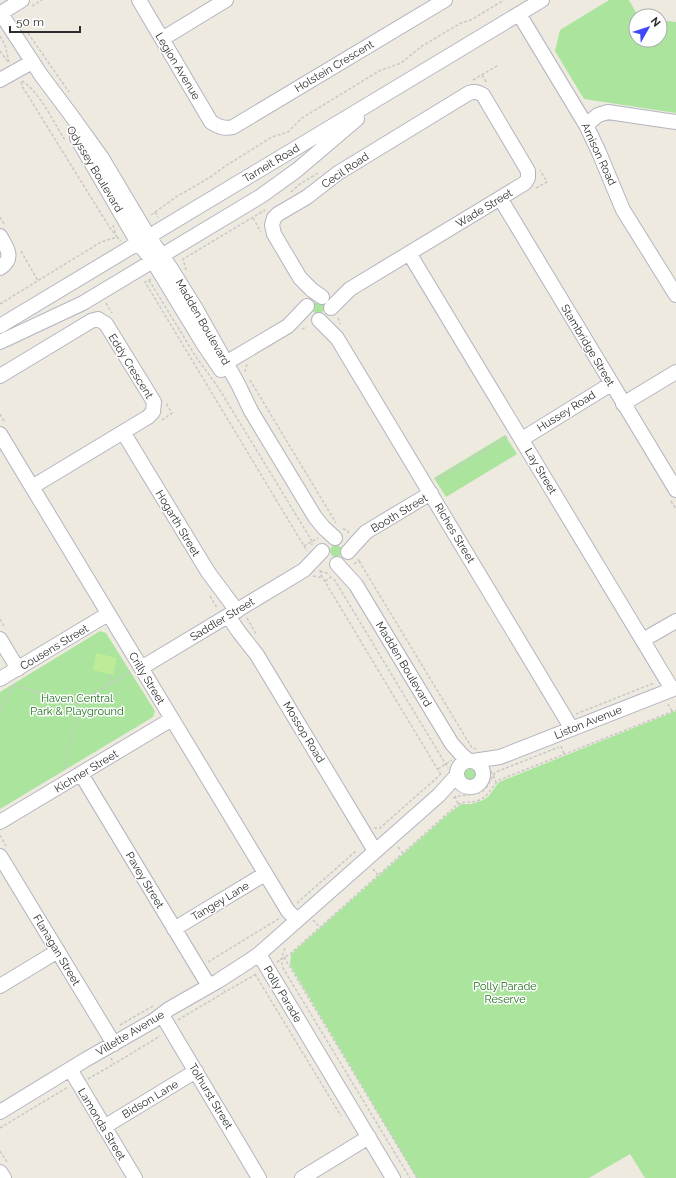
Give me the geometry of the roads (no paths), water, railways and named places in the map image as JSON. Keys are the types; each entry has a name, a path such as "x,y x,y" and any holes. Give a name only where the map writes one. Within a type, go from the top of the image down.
{"street":[{"path":"0,12 22,0"},
{"name":"Legion Avenue","path":"139,0 212,122 222,128"},
{"path":"162,39 226,0"},
{"name":"Holstein Crescent","path":"222,128 233,127 445,0"},
{"name":"Tarneit Road","path":"0,326 542,0"},
{"name":"Odyssey Boulevard","path":"0,12 41,75 102,158 141,223 138,243"},
{"name":"Arnison Road","path":"519,14 586,125 624,210 676,295"},
{"path":"0,342 83,303 274,187 297,170 355,121 465,47"},
{"path":"0,80 32,62"},
{"name":"Odyssey Boulevard","path":"41,75 62,114 138,243"},
{"name":"Cecil Road","path":"321,309 312,290 300,278 274,234 272,225 276,216 307,197 338,173 469,93 473,91 477,92"},
{"name":"Wade Street","path":"227,362 288,326 321,309 350,289 525,183 528,178 528,171 486,99 483,95 477,92"},
{"path":"586,125 598,115 608,112 676,122"},
{"name":"Stambridge Street","path":"500,198 676,490"},
{"path":"0,236 9,256 6,263 0,268"},
{"name":"Madden Boulevard","path":"138,243 158,258 204,345 227,362 251,411 315,517 324,528 334,551 356,584 452,744 462,755 465,765"},
{"name":"Lay Street","path":"409,253 515,438 643,640 673,693"},
{"name":"Riches Street","path":"321,309 340,334 433,487 569,724"},
{"name":"Eddy Crescent","path":"0,376 91,321 98,319 106,324 153,400 153,412 150,416 32,487"},
{"path":"624,404 676,372"},
{"name":"Hussey Road","path":"515,438 611,384"},
{"name":"Hogarth Street","path":"123,432 208,572 222,590 237,614"},
{"name":"Crilly Street","path":"4,438 108,614 136,670 172,719 288,911 297,920"},
{"name":"Booth Street","path":"334,551 366,532 433,487"},
{"name":"Saddler Street","path":"136,670 237,614 334,551"},
{"name":"Cousens Street","path":"0,679 108,614"},
{"name":"Mossop Road","path":"237,614 239,632 257,655 375,851"},
{"path":"643,640 676,621"},
{"path":"0,640 18,669"},
{"name":"Liston Avenue","path":"465,765 559,741 569,724 673,693"},
{"name":"Kichner Street","path":"0,822 172,719"},
{"name":"Liston Avenue","path":"483,774 489,766 500,757"},
{"path":"465,765 481,766 483,774 480,782 476,785 468,786 461,782 465,765"},
{"name":"Polly Parade","path":"444,798 465,765"},
{"name":"Pavey Street","path":"76,777 174,928 209,986"},
{"name":"Polly Parade","path":"393,1178 261,970 259,954 375,851 444,798 452,789 468,786"},
{"name":"Flanagan Street","path":"3,858 114,1044"},
{"name":"Tangey Lane","path":"174,928 266,874"},
{"path":"0,986 58,951"},
{"name":"Villette Avenue","path":"0,1112 73,1075 114,1044 153,1021 157,1010 178,1004 259,954"},
{"name":"Tolhurst Street","path":"157,1010 196,1071 259,1178"},
{"name":"Bidson Lane","path":"104,1127 196,1071"},
{"name":"Lamonda Street","path":"73,1075 135,1178"},
{"path":"302,1178 369,1138"},
{"path":"0,1172 4,1178"}],"park label":[{"name":"Haven Central Park & Playground","path":"77,704"},
{"name":"Polly Parade Reserve","path":"505,992"}]}
